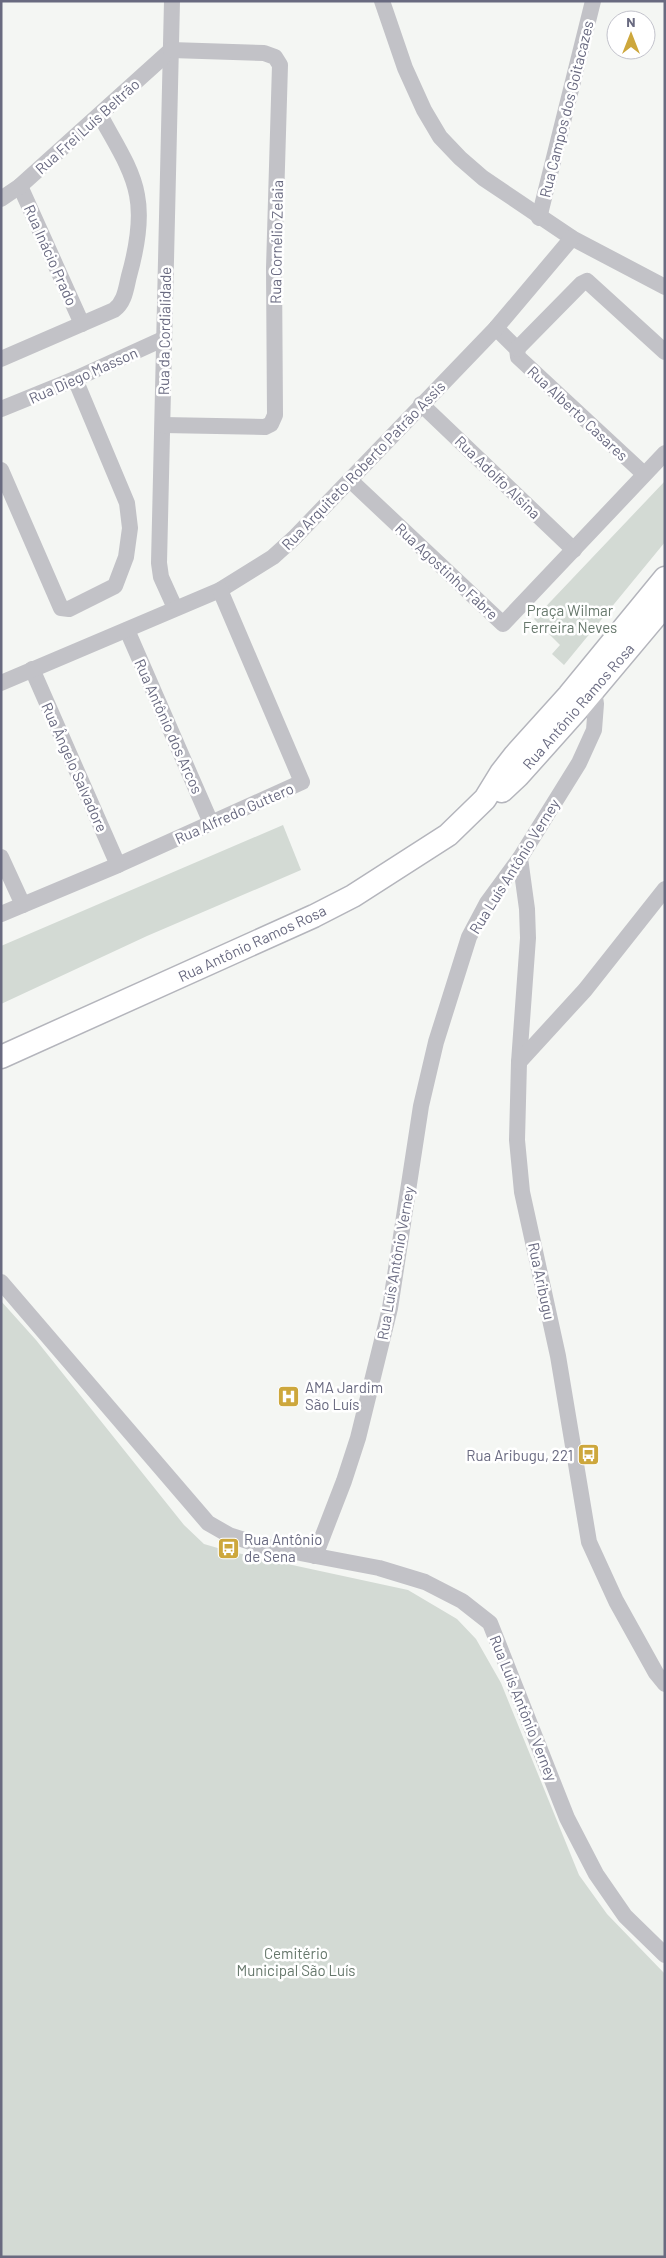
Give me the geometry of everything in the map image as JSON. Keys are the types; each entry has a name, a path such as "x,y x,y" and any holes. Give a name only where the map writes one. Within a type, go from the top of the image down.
{"main road":[{"name":"Rua Antônio Ramos Rosa","path":"588,685 665,578"},
{"name":"Rua Antônio Ramos Rosa","path":"1,1057 314,916 354,896 448,835 485,799 515,755 588,685 665,605"}],"street":[{"name":"Rua da Cordialidade","path":"172,1 159,563 161,577 175,608"},
{"path":"382,1 405,68 424,110 440,137 460,158 482,178 540,218 572,238 665,287"},
{"name":"Rua Campos dos Goitacazes","path":"540,218 594,1"},
{"name":"Rua Frei Luís Beltrão","path":"1,199 20,186 171,50"},
{"name":"Rua Cornélio Zelaia","path":"163,425 265,428 271,424 275,415 274,268 280,65 275,57 264,53 171,50"},
{"path":"1,359 114,310 122,302 133,261 138,218 137,196 132,177 100,114"},
{"name":"Rua Inácio Prado","path":"20,186 82,324"},
{"name":"Rua Arquiteto Roberto Patrão Assis","path":"1,683 220,590 273,556 350,480 496,328 572,238"},
{"path":"517,349 581,284 587,281 665,352"},
{"name":"Rua Alberto Casares","path":"496,328 517,349 518,357 644,474"},
{"name":"Rua Diego Masson","path":"1,409 75,379 164,339"},
{"path":"1,470 61,608 69,609 115,586 126,557 130,528 127,503 75,379"},
{"name":"Rua Adolfo Alsina","path":"422,404 574,550"},
{"name":"Rua Agostinho Fabre","path":"350,480 504,624 665,453"},
{"name":"Rua Alfredo Guttero","path":"1,914 118,865 300,784 302,781 220,590"},
{"name":"Rua Antônio dos Arcos","path":"127,630 211,823"},
{"name":"Rua Ângelo Salvadore","path":"32,670 118,865"},
{"name":"Rua Luís Antônio Verney","path":"588,685 596,704 594,730 579,762 520,858 487,903 469,937 436,1042 422,1106 390,1308 358,1438 315,1556 379,1568 425,1582 462,1601 490,1623 567,1818 596,1874 625,1916 665,1956"},
{"path":"1,857 22,905"},
{"name":"Rua Aribugu","path":"520,858 527,909 528,938 518,1062 517,1140 522,1192 558,1356 589,1542 616,1601 656,1673 665,1684"},
{"path":"518,1062 585,990 665,888"},
{"path":"1,1282 208,1523 229,1535 262,1546 315,1556"}],"green space":[{"name":"Praça Wilmar Ferreira Neves","path":"665,481 665,542 564,665 552,654 560,645 534,619"},
{"path":"283,825 301,870 147,936 1,1004 1,946"},
{"name":"Cemitério Municipal São Luís","path":"1,1301 36,1340 184,1525 204,1544 228,1551 408,1590 457,1619 476,1639 501,1683 579,1875 607,1914 665,1974 665,2257 1,2257"}],"place":[{"name":"AMA Jardim São Luís","path":"289,1396"},
{"name":"Rua Aribugu, 221","path":"589,1455"},
{"name":"Rua Antônio de Sena","path":"228,1548"}]}
